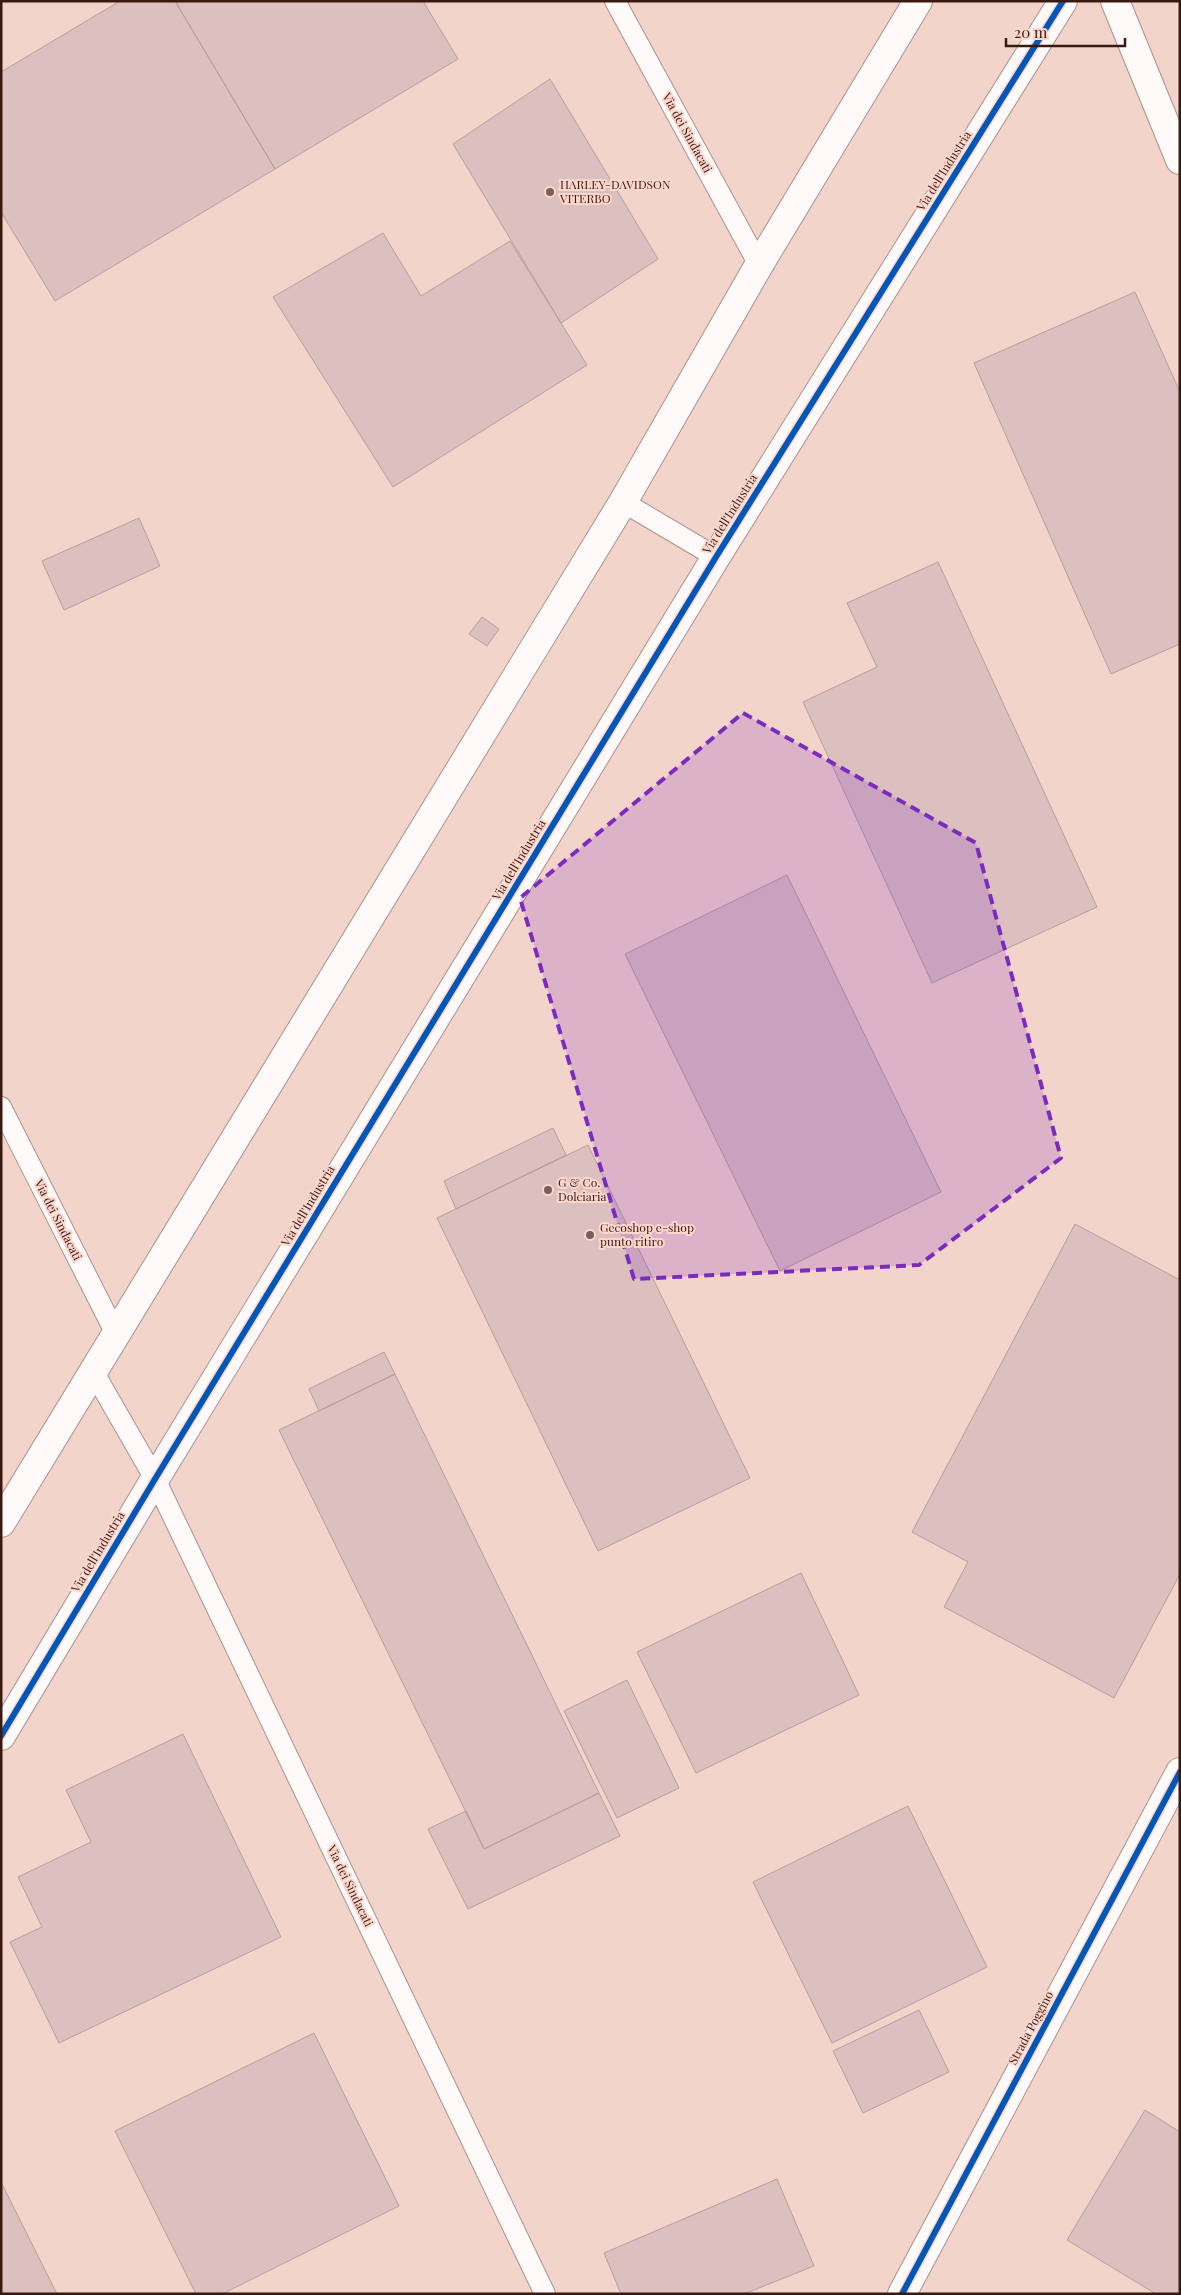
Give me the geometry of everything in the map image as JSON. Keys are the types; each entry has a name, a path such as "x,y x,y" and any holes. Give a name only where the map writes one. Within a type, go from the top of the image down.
{"street":[{"path":"1,1523 623,502 759,265 918,1"},
{"name":"Via dell'Industria","path":"1,1736 155,1478 716,557 1063,1"},
{"path":"1115,1 1180,160"},
{"name":"Strada Poggino","path":"902,2294 1180,1772"}],"lane":[{"name":"Via dei Sindacati","path":"615,1 759,265"},
{"path":"623,502 716,557"},
{"name":"Via dei Sindacati","path":"1,1107 116,1334"},
{"name":"Via dei Sindacati","path":"93,1371 155,1478 545,2294"}],"highlighted area":[{"path":"743,713 976,843 1061,1158 919,1265 634,1279 520,898"}],"shaded area":[{"path":"1,1 1180,1 1180,2294 1,2294"}],"building":[{"path":"120,1 175,1 275,169 55,301 1,212 1,72"},
{"path":"175,1 423,1 458,59 275,169"},
{"name":"HARLEY-DAVIDSON VITERBO","path":"550,79 658,259 561,323 453,144"},
{"path":"383,233 421,296 510,241 587,365 393,487 273,297"},
{"path":"1135,292 1180,392 1180,644 1111,674 974,363"},
{"path":"139,518 160,566 64,610 42,561"},
{"path":"938,562 1097,907 932,983 803,702 877,667 847,603"},
{"path":"482,617 499,629 487,646 469,634"},
{"path":"787,875 941,1192 780,1271 625,954"},
{"path":"553,1128 566,1155 456,1209 444,1181"},
{"path":"588,1145 750,1478 598,1551 437,1218"},
{"path":"1075,1224 1180,1280 1180,1574 1114,1698 944,1607 968,1562 912,1532"},
{"path":"384,1352 395,1374 319,1411 309,1389"},
{"path":"395,1374 599,1793 484,1849 279,1430"},
{"path":"801,1573 859,1695 696,1773 637,1652"},
{"path":"627,1680 679,1788 617,1818 564,1711"},
{"path":"183,1734 281,1937 59,2043 10,1942 42,1927 18,1877 91,1842 66,1790"},
{"path":"599,1793 620,1836 468,1909 428,1829 466,1811 484,1849"},
{"path":"908,1806 987,1967 832,2043 753,1882"},
{"path":"919,2010 949,2072 863,2113 833,2051"},
{"path":"314,2033 399,2206 222,2294 196,2294 115,2131"},
{"path":"1145,2110 1180,2132 1180,2294 1156,2294 1067,2240"},
{"path":"777,2179 814,2266 744,2294 621,2294 604,2253"},
{"path":"1,2182 57,2294 1,2294"}],"cycle path":[{"path":"1,1736 155,1479 716,557 1063,1"},
{"path":"902,2294 1180,1772"}],"place":[{"name":"HARLEY-DAVIDSON VITERBO","path":"550,192"},
{"name":"G & Co. Dolciaria","path":"548,1190"},
{"name":"Gecoshop e-shop punto ritiro","path":"590,1235"}]}
